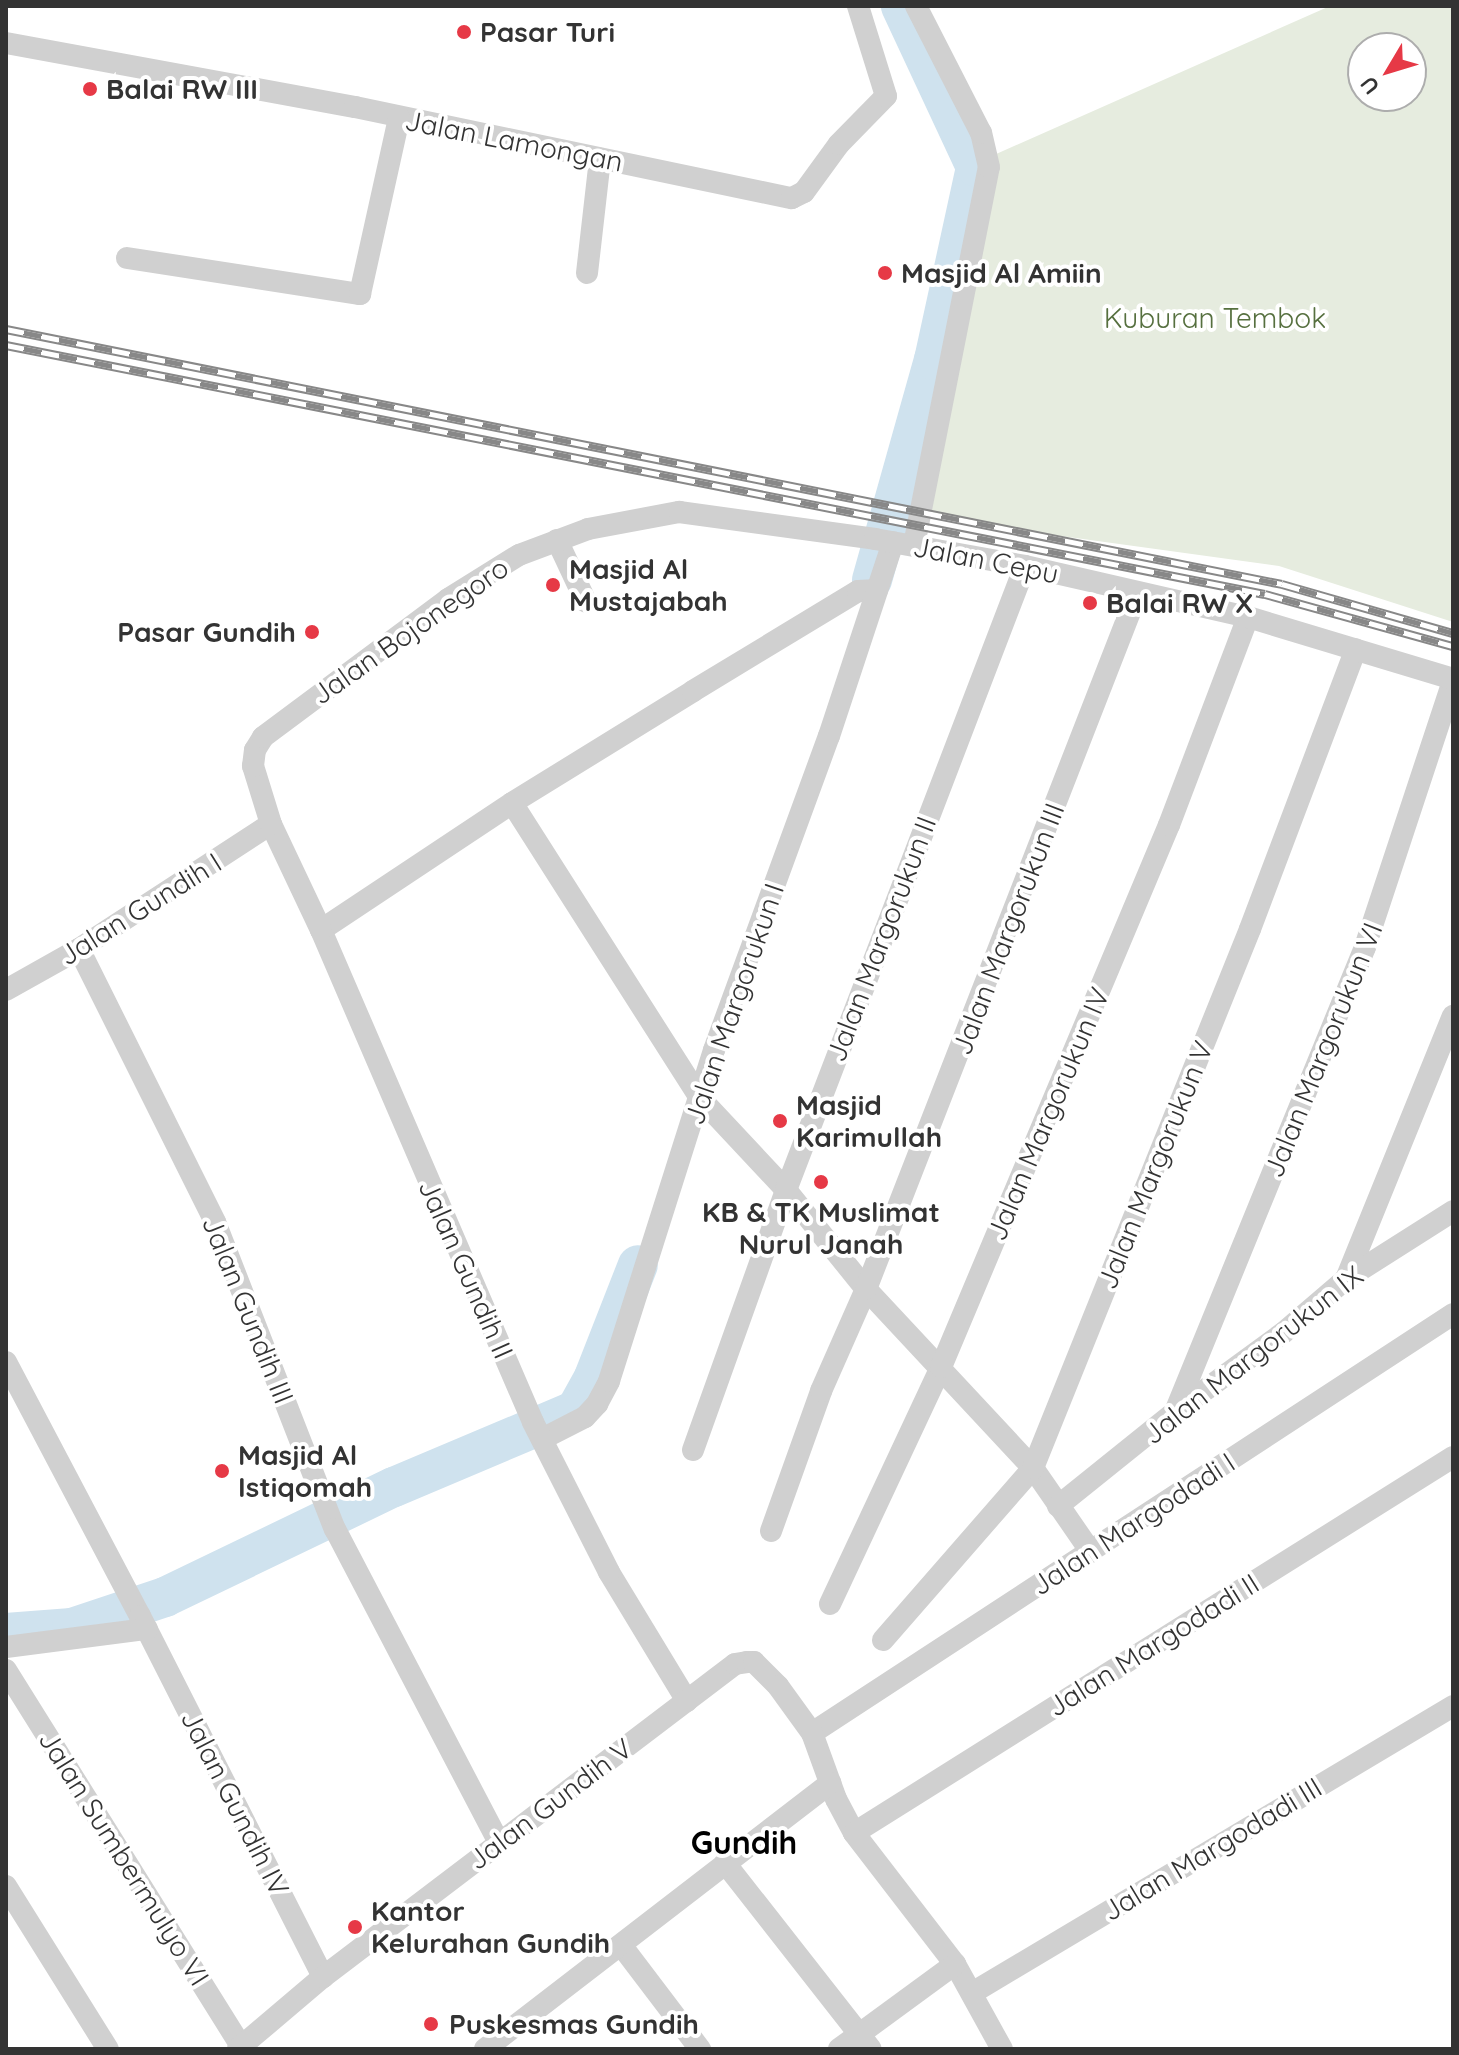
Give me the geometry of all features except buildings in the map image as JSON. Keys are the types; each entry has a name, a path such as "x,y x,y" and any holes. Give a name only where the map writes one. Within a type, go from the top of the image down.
{"street":[{"name":"Jalan Lamongan","path":"6,43 399,118 784,197 799,195 839,144 886,96 858,6"},
{"name":"Jalan Margorukun I","path":"539,1433 585,1417 609,1381 697,1093 871,590 893,542 989,167 981,133 916,6"},
{"path":"127,258 360,294 399,118"},
{"path":"587,273 600,159"},
{"name":"Jalan Bojonegoro","path":"271,824 253,766 255,750 263,737 448,599 519,555 588,529 679,512 893,542"},
{"path":"557,540 586,602"},
{"name":"Jalan Cepu","path":"893,542 1025,566 1248,617 1453,680"},
{"name":"Jalan Margorukun II","path":"693,1450 786,1190 1025,566"},
{"path":"321,930 512,803 871,590"},
{"name":"Jalan Margorukun III","path":"771,1531 821,1391 866,1289 1137,594"},
{"name":"Jalan Margorukun IV","path":"830,1604 941,1367 1169,825 1248,617"},
{"name":"Jalan Margorukun V","path":"883,1640 1033,1468 1250,929 1356,649"},
{"name":"Jalan Margorukun VI","path":"1175,1412 1365,947 1453,680"},
{"path":"512,803 697,1093 786,1190 866,1289 1033,1468 1091,1552"},
{"name":"Jalan Gundih II","path":"271,824 321,930 539,1433 609,1572 687,1701"},
{"name":"Jalan Gundih I","path":"6,990 79,949 271,824"},
{"name":"Jalan Gundih III","path":"79,949 215,1222 331,1520 499,1843"},
{"path":"1346,1279 1453,1016"},
{"name":"Jalan Margorukun IX","path":"1058,1506 1175,1412 1251,1358 1346,1279 1453,1211"},
{"name":"Jalan Margodadi I","path":"812,1733 1453,1314"},
{"name":"Jalan Gundih IV","path":"6,1362 323,1977"},
{"name":"Jalan Margodadi II","path":"854,1833 1453,1457"},
{"path":"6,1647 139,1615"},
{"name":"Jalan Gundih V","path":"240,2048 323,1977 735,1664 754,1662 778,1686 812,1733 854,1833 955,1964 1002,2049"},
{"name":"Jalan Sumbermulyo VI","path":"6,1670 240,2048"},
{"name":"Jalan Margodadi III","path":"972,1993 1453,1706"},
{"path":"496,2046 725,1863 831,1783"},
{"path":"725,1863 865,2041"},
{"path":"6,1886 108,2049"},
{"path":"621,1945 700,2049"},
{"path":"839,2049 865,2041 955,1964"}],"green space":[{"name":"Kuburan Tembok","path":"1330,6 1453,6 1453,622 1279,566 1032,532 907,509 985,159"}],"waterway":[{"path":"872,580 934,360 976,167 901,6"},
{"path":"6,1633 72,1628 165,1597 394,1487 576,1410 594,1377 638,1265"}],"railway":[{"path":"6,329 1282,584 1453,633"},
{"path":"6,345 1265,594 1453,646"}],"place":[{"name":"Pasar Turi","path":"464,32"},
{"name":"Balai RW III","path":"90,89"},
{"name":"Masjid Al Amiin","path":"885,273"},
{"name":"Masjid Al Mustajabah","path":"553,585"},
{"name":"Balai RW X","path":"1090,603"},
{"name":"Pasar Gundih","path":"312,632"},
{"name":"Masjid Karimullah","path":"780,1121"},
{"name":"KB & TK Muslimat Nurul Janah","path":"821,1182"},
{"name":"Masjid Al Istiqomah","path":"222,1471"},
{"name":"Kantor Kelurahan Gundih","path":"355,1927"},
{"name":"Puskesmas Gundih","path":"431,2024"}],"district":[{"name":"Gundih","path":"744,1842"}]}
